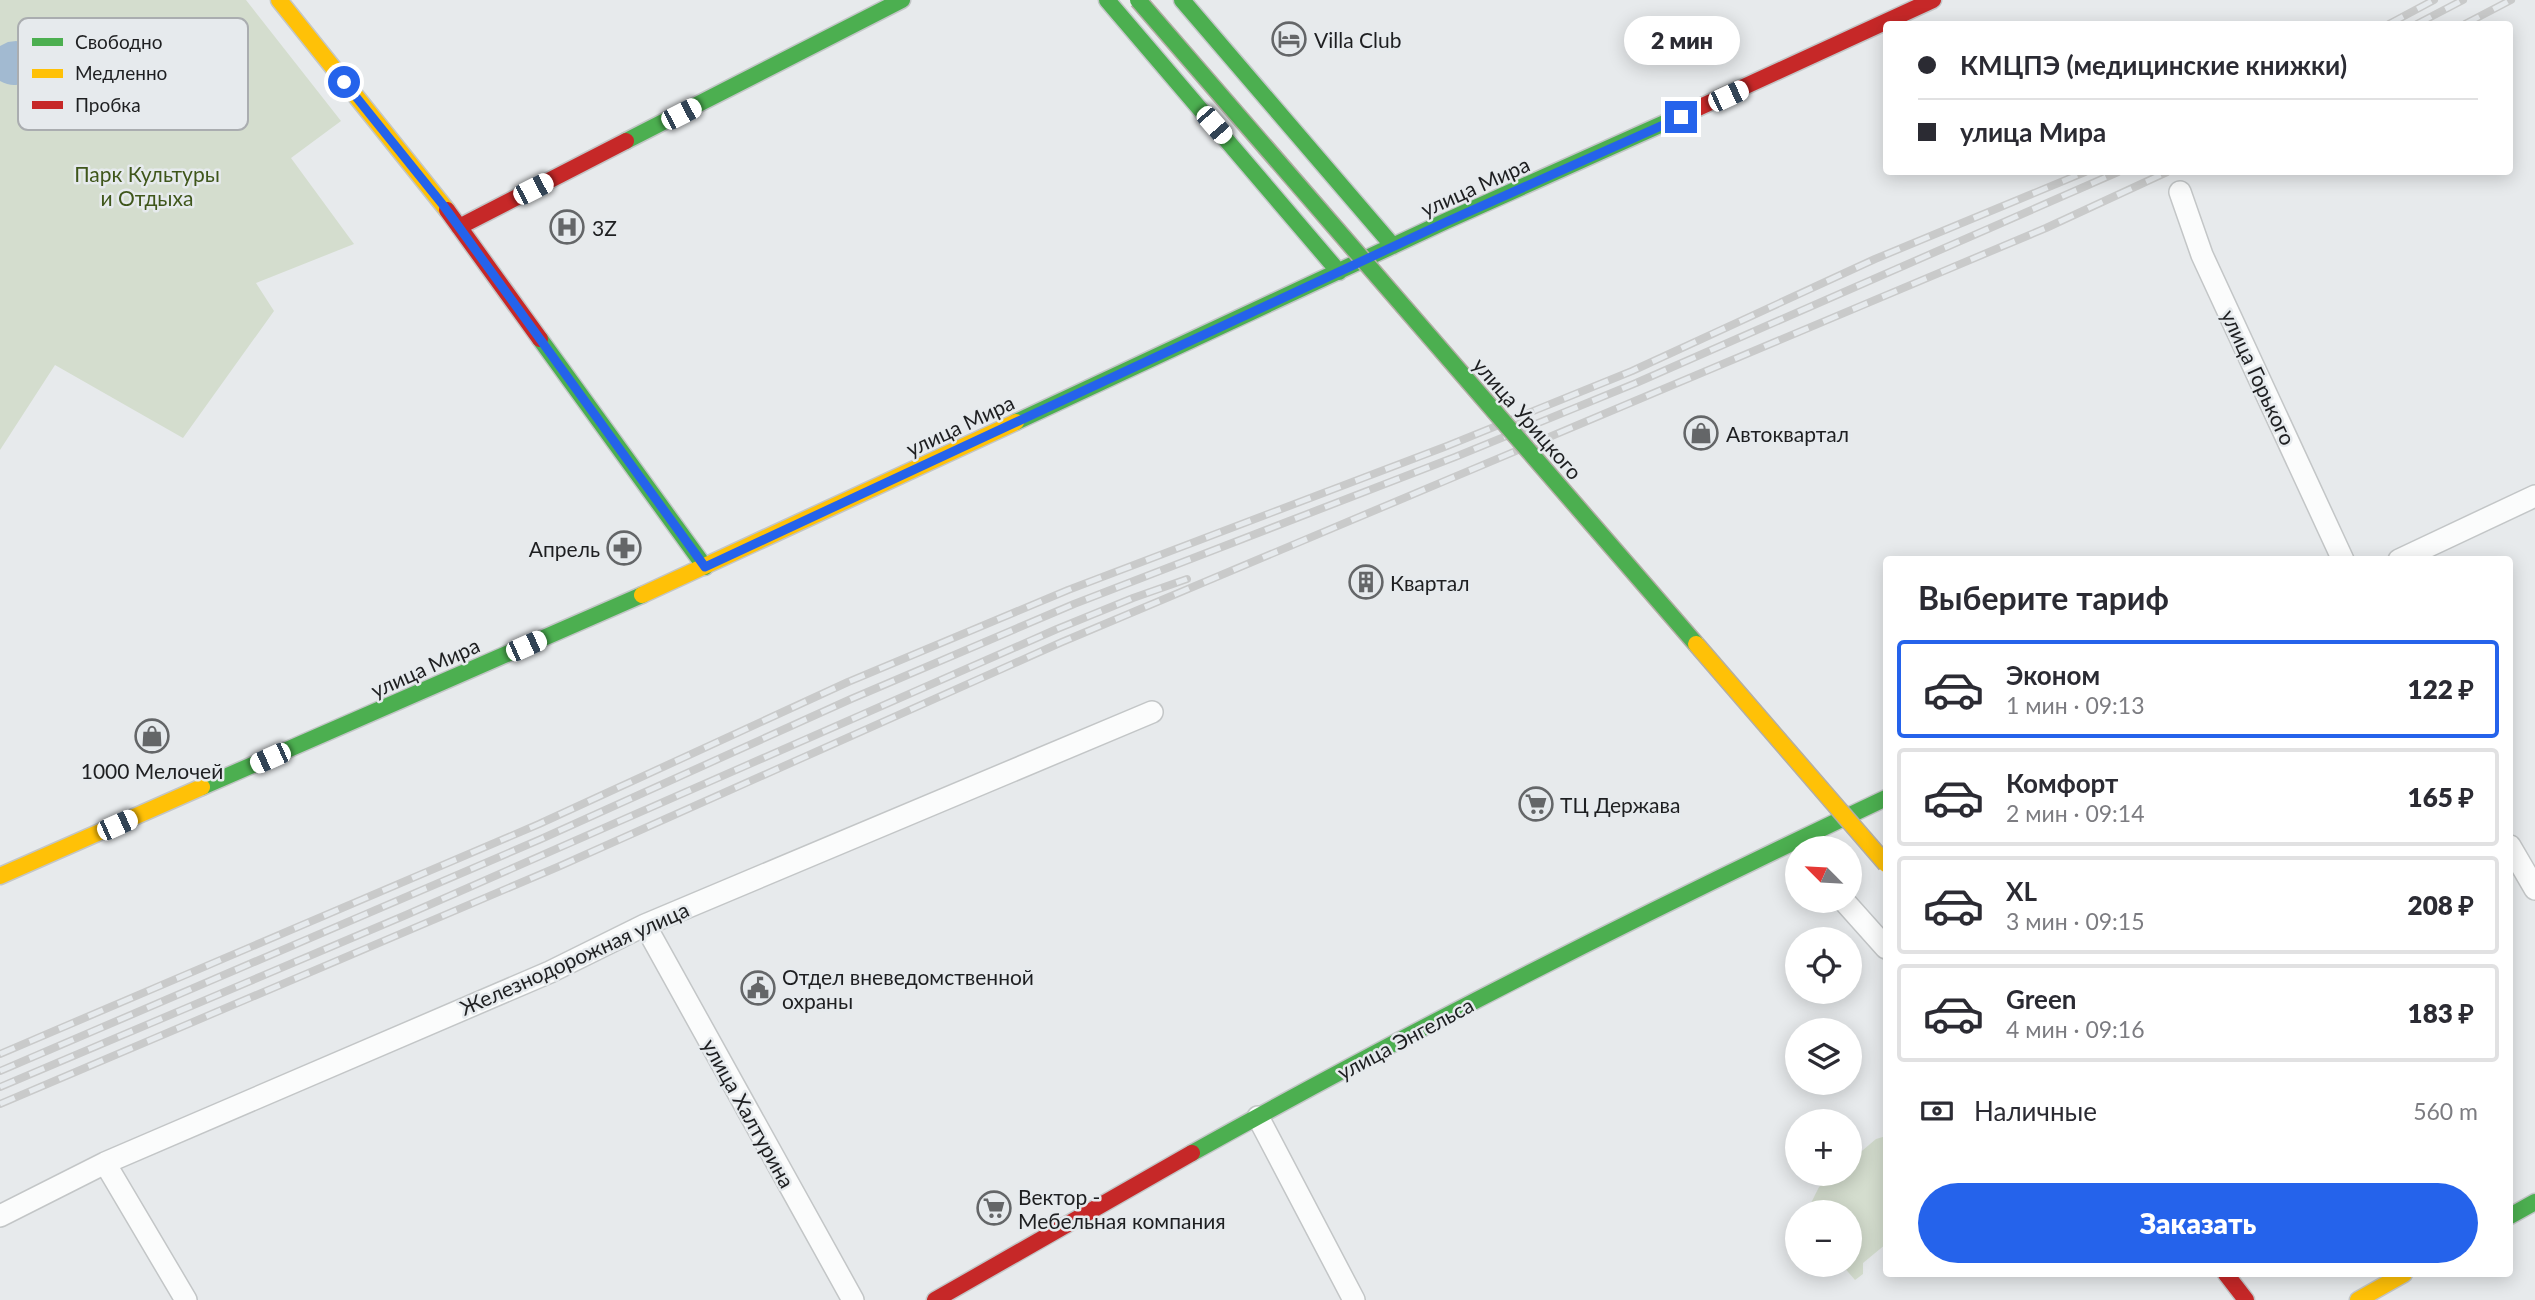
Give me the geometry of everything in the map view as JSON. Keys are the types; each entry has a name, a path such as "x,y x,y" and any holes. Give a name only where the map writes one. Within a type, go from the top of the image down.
{"main road":[{"path":"279,0 459,227 705,567"},
{"path":"459,227 902,0"},
{"path":"1107,0 1339,272"},
{"name":"улица Урицкого","path":"1138,0 1883,861"},
{"path":"1182,0 1393,246"},
{"name":"улица Мира","path":"1888,21 1933,0"},
{"name":"улица Мира","path":"0,876 705,567 1393,246 1883,23"},
{"name":"улица Энгельса","path":"1814,836 1883,800"},
{"name":"улица Энгельса","path":"935,1300 1258,1117 1615,929 1785,851"},
{"path":"2513,1214 2535,1202"},
{"path":"2228,1277 2246,1300"},
{"path":"2358,1300 2399,1277"}],"street":[{"name":"улица Горького","path":"2180,192 2202,255 2341,556"},
{"path":"2408,556 2535,496"},
{"name":"Железнодорожная улица","path":"0,1216 105,1163 550,972 645,925 1152,712"},
{"path":"2513,851 2535,889"},
{"path":"1856,914 1883,945"},
{"name":"улица Халтурина","path":"645,925 853,1300"},
{"path":"1258,1117 1354,1300"},
{"path":"105,1163 186,1300"}],"green space":[{"name":"Парк Культуры и Отдыха","path":"0,0 246,0 341,121 291,158 354,244 256,283 274,311 183,438 55,365 0,450"},
{"path":"1883,1137 1883,1246 1863,1263 1862,1275 1862,1200 1812,1200 1820,1186 1862,1186 1862,1151 1876,1139"}],"water":[{"path":"8,42 18,42 18,84 0,81 0,46"}],"railway":[{"path":"2395,21 2434,0"},
{"path":"2423,21 2463,0"},
{"path":"2471,21 2511,0"},
{"path":"0,1054 539,824 848,682 1068,590 1447,446 1632,371 1875,259 2078,175"},
{"path":"0,1071 541,839 851,699 1074,604 1455,457 1636,383 2111,175"},
{"path":"0,1104 560,866 1062,642 2046,228 2161,175"},
{"path":"0,1087 406,915 1057,629 1187,579"}],"traffic: fast":[{"path":"626,141 902,0"},
{"path":"1107,0 1339,272"},
{"path":"1138,0 1696,644"},
{"path":"1182,0 1393,246"},
{"path":"1016,422 1446,221 1698,108"},
{"path":"540,339 705,567"},
{"path":"202,787 642,595"},
{"path":"1192,1153 1536,970 1710,882 1883,799"},
{"path":"2513,1214 2535,1202"}],"traffic: slow":[{"path":"279,0 447,210"},
{"path":"642,595 1016,422"},
{"path":"1696,644 1883,861"},
{"path":"0,876 202,787"},
{"path":"2358,1300 2399,1277"}],"traffic: jam":[{"path":"1887,21 1933,0"},
{"path":"1698,108 1883,23"},
{"path":"459,227 626,141"},
{"path":"447,210 540,339"},
{"path":"935,1300 1192,1153"},
{"path":"2228,1277 2246,1300"}],"place":[{"name":"Villa Club","path":"1289,39"},
{"name":"3Z","path":"567,227"},
{"name":"Автоквартал","path":"1701,433"},
{"name":"Апрель","path":"624,548"},
{"name":"Квартал","path":"1366,582"},
{"name":"1000 Мелочей","path":"152,736"},
{"name":"ТЦ Держава","path":"1536,804"},
{"name":"Отдел вневедомственной охраны","path":"758,988"},
{"name":"Вектор - Мебельная компания","path":"994,1208"}],"route":[{"path":"344,82 443,205 705,567 1446,222 1681,117"}]}
